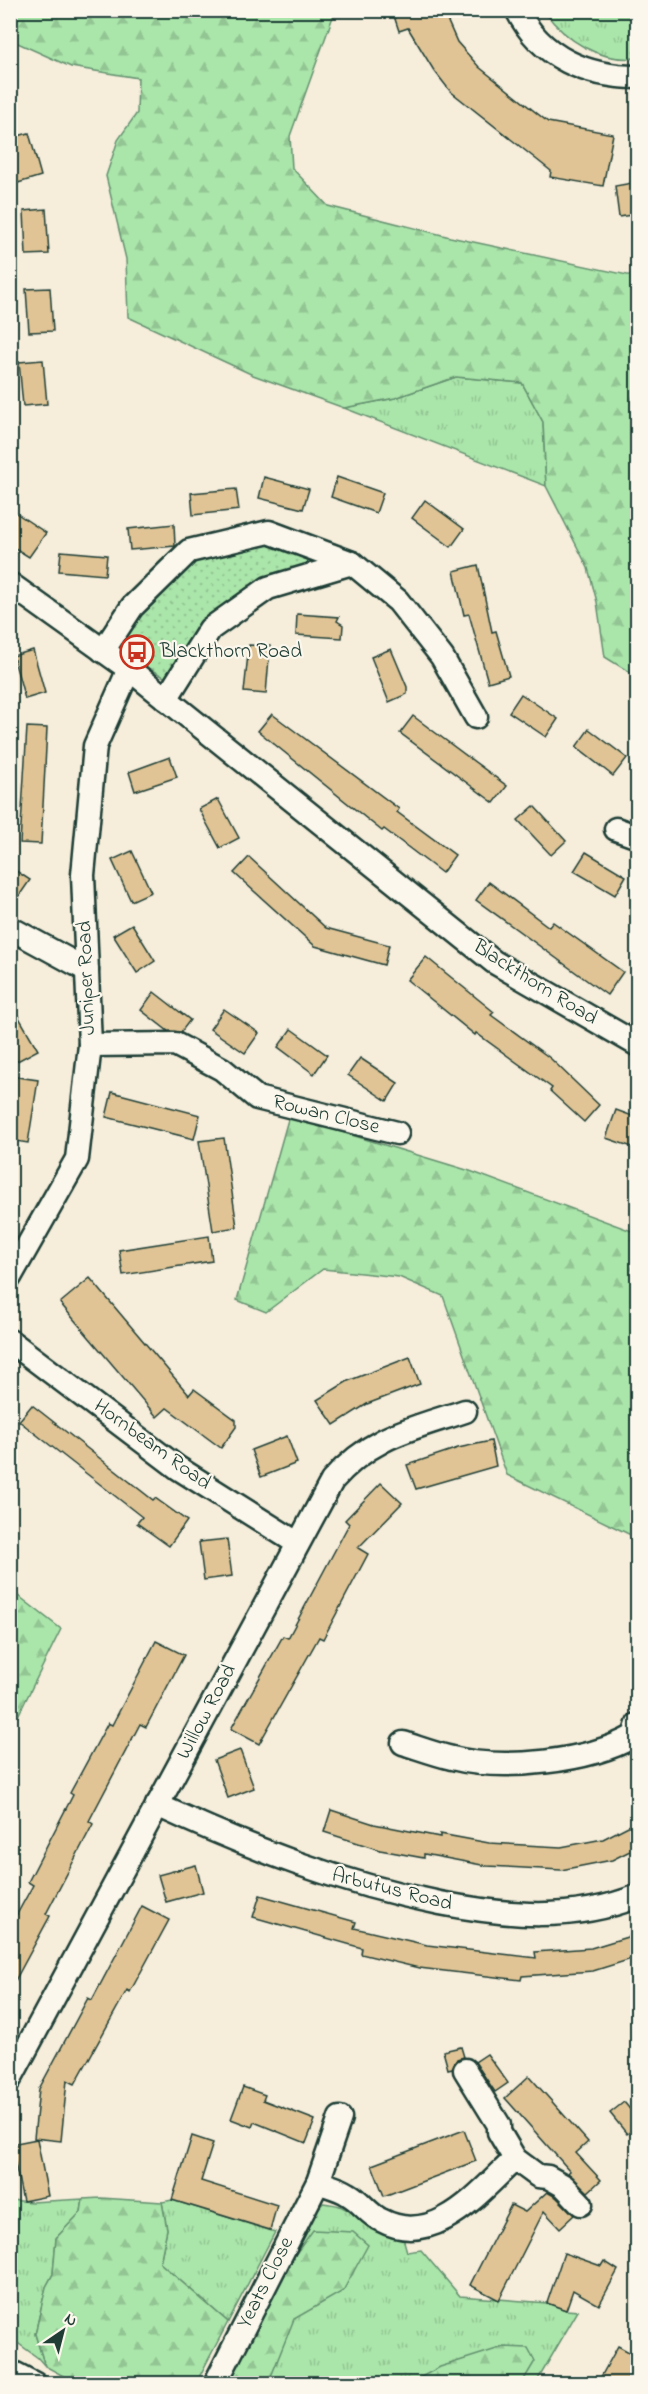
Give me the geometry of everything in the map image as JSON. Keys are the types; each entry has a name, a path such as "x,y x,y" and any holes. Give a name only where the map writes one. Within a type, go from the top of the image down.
{"street":[{"path":"517,10 532,36 555,55 580,68 611,77 638,76"},
{"path":"103,651 132,607 189,551 269,532 352,563 398,601 442,657 476,717"},
{"path":"166,699 210,628 268,588 352,563"},
{"name":"Blackthorn Road","path":"10,584 129,669 494,962 638,1045"},
{"name":"Juniper Road","path":"10,1277 77,1159 90,1045 83,875 95,746 129,669"},
{"path":"616,829 638,837"},
{"path":"10,928 87,970"},
{"name":"Rowan Close","path":"90,1045 175,1044 222,1069 257,1098 398,1133"},
{"name":"Hornbeam Road","path":"10,1341 178,1468 297,1543"},
{"name":"Willow Road","path":"10,2079 332,1481 355,1458 386,1438 465,1411"},
{"path":"403,1743 453,1759 510,1764 575,1757 617,1746 634,1736 638,1724"},
{"name":"Arbutus Road","path":"157,1805 237,1841 310,1869 387,1893 509,1915 569,1913 599,1908 638,1896"},
{"path":"465,2070 500,2124 500,2132 515,2159 538,2176 548,2177 564,2186 581,2204"},
{"name":"Yeats Close","path":"214,2384 318,2182 340,2118"},
{"path":"318,2182 347,2193 380,2220 399,2227 414,2227 450,2217 515,2159"},
{"path":"10,2371 34,2384"}],"green space":[{"path":"11,10 335,11 290,136 292,168 328,206 450,237 637,277 637,677 605,657 597,602 588,568 546,486 543,422 522,383 456,377 395,398 344,408 253,375 128,317 126,259 106,176 118,140 137,113 138,78 71,67 11,40"},
{"path":"544,11 637,11 637,58 610,57 584,47 562,32"},
{"path":"456,377 522,383 543,422 546,486 344,408 395,398"},
{"path":"268,539 339,563 269,584 173,682 114,649 134,611 191,557"},
{"path":"289,1116 470,1171 637,1233 637,1538 507,1475 443,1296 399,1277 323,1269 266,1312 237,1300"},
{"path":"11,1590 61,1629 10,1730"},
{"path":"83,2199 81,2212 56,2238 53,2274 46,2287 35,2334 45,2366 11,2338 11,2200 31,2202"},
{"path":"83,2199 162,2202 167,2229 160,2263 228,2322 196,2383 76,2383 45,2366 35,2334 46,2287 53,2274 56,2238 81,2212"},
{"path":"172,2200 275,2232 228,2322 160,2263 167,2229 162,2202"},
{"path":"323,2203 342,2207 375,2230 402,2234 407,2252 421,2250 460,2296 547,2303 566,2310 578,2311 536,2383 220,2384 308,2221"},
{"path":"313,2230 353,2232 368,2245 343,2291 294,2319 270,2379 265,2383 220,2384 276,2281"},
{"path":"503,2347 528,2348 535,2361 522,2383 410,2383 440,2367"}],"building":[{"path":"392,10 449,10 449,13 445,15 457,42 479,67 548,122 613,134 603,186 550,177 551,171 450,91 433,69 408,28 399,31"},
{"path":"29,133 41,176 18,183 10,157 10,138"},
{"path":"638,182 638,214 619,217 615,186"},
{"path":"46,209 49,254 26,255 24,211"},
{"path":"50,288 53,331 29,332 26,289"},
{"path":"43,360 47,404 23,406 19,362"},
{"path":"264,477 309,489 303,509 259,498"},
{"path":"337,477 383,493 376,513 331,497"},
{"path":"236,489 239,510 193,515 191,493"},
{"path":"425,500 464,529 451,547 412,518"},
{"path":"10,509 46,533 29,557 10,545"},
{"path":"174,524 175,546 130,550 128,529"},
{"path":"61,551 107,555 105,575 59,571"},
{"path":"478,565 492,632 496,631 509,676 488,682 469,614 464,615 454,571"},
{"path":"297,614 339,617 337,621 343,625 342,638 296,635"},
{"path":"249,645 270,646 266,694 244,692"},
{"path":"391,649 407,687 407,694 389,702 371,657"},
{"path":"33,650 45,693 25,699 13,656"},
{"path":"521,694 558,719 546,737 509,712"},
{"path":"272,714 399,809 397,812 455,855 442,873 384,829 382,831 258,731"},
{"path":"413,716 507,786 494,803 400,733"},
{"path":"27,727 47,728 41,844 20,843"},
{"path":"589,729 627,758 613,776 576,747"},
{"path":"170,757 177,777 135,791 129,772"},
{"path":"218,799 239,838 220,848 199,809"},
{"path":"534,806 566,841 551,855 518,820"},
{"path":"132,851 151,892 131,901 112,860"},
{"path":"586,852 626,876 615,895 574,871"},
{"path":"249,857 326,928 389,945 384,965 315,946 234,873"},
{"path":"10,867 30,880 10,909"},
{"path":"489,882 549,927 553,922 623,972 607,995 476,900"},
{"path":"132,924 155,961 137,973 113,935"},
{"path":"426,957 494,1012 491,1015 550,1058 599,1105 584,1122 550,1091 552,1088 476,1033 475,1035 407,980"},
{"path":"154,992 190,1020 181,1032 168,1031 141,1010"},
{"path":"10,1002 38,1050 10,1065"},
{"path":"224,1009 259,1033 245,1053 210,1029"},
{"path":"291,1029 327,1055 314,1074 278,1047"},
{"path":"360,1058 398,1083 387,1101 348,1075"},
{"path":"10,1076 38,1080 28,1143 10,1140"},
{"path":"112,1092 200,1115 194,1139 106,1117"},
{"path":"616,1110 638,1118 638,1149 606,1138"},
{"path":"224,1138 237,1227 213,1231 199,1141"},
{"path":"209,1236 212,1261 123,1275 119,1250"},
{"path":"90,1278 189,1395 194,1389 236,1420 236,1427 221,1448 167,1408 157,1417 60,1303"},
{"path":"410,1357 420,1384 367,1404 334,1425 317,1400 348,1381"},
{"path":"32,1405 153,1500 155,1498 187,1521 169,1546 137,1523 142,1517 19,1421"},
{"path":"287,1436 297,1463 261,1477 251,1450"},
{"path":"491,1441 496,1466 416,1489 407,1465 458,1448"},
{"path":"381,1483 402,1503 358,1548 368,1554 323,1639 319,1637 259,1744 231,1729 283,1636 288,1638 349,1524 345,1520"},
{"path":"227,1539 232,1576 204,1580 199,1542"},
{"path":"156,1641 184,1655 146,1727 140,1724 89,1821 93,1824 46,1914 50,1916 10,1990 10,1927 33,1885 28,1882 73,1795 70,1793 108,1723 112,1725"},
{"path":"240,1750 254,1788 228,1798 214,1760"},
{"path":"331,1810 374,1824 440,1837 440,1834 489,1843 561,1847 603,1839 638,1821 638,1847 612,1860 561,1870 487,1866 424,1854 424,1858 380,1850 324,1832"},
{"path":"196,1865 203,1892 166,1902 158,1875"},
{"path":"260,1895 356,1922 354,1928 427,1945 536,1958 535,1952 591,1948 634,1935 638,1946 638,1957 593,1971 522,1976 521,1980 419,1968 361,1954 362,1948 253,1917"},
{"path":"142,1906 169,1920 130,1992 127,1990 75,2084 67,2080 61,2141 34,2138 39,2089 88,1998 92,2000"},
{"path":"461,2047 464,2057 457,2059 452,2068 448,2069 443,2051"},
{"path":"487,2054 508,2083 495,2092 475,2062"},
{"path":"529,2076 588,2142 576,2153 601,2180 588,2192 568,2173 570,2171 505,2098"},
{"path":"243,2087 265,2095 263,2100 315,2120 306,2143 254,2122 252,2127 231,2119"},
{"path":"624,2102 638,2119 638,2126 627,2134 610,2113"},
{"path":"464,2130 476,2161 384,2196 372,2165"},
{"path":"192,2136 213,2143 201,2181 277,2205 270,2230 172,2200"},
{"path":"37,2139 48,2196 23,2201 11,2144"},
{"path":"547,2192 556,2197 574,2215 560,2228 544,2211 499,2300 470,2285 511,2205 525,2212"},
{"path":"564,2253 601,2266 604,2261 618,2270 599,2305 573,2290 566,2310 547,2303"},
{"path":"618,2346 638,2357 638,2373 631,2384 597,2384"}],"place":[{"name":"Blackthorn Road","path":"137,652"}]}
